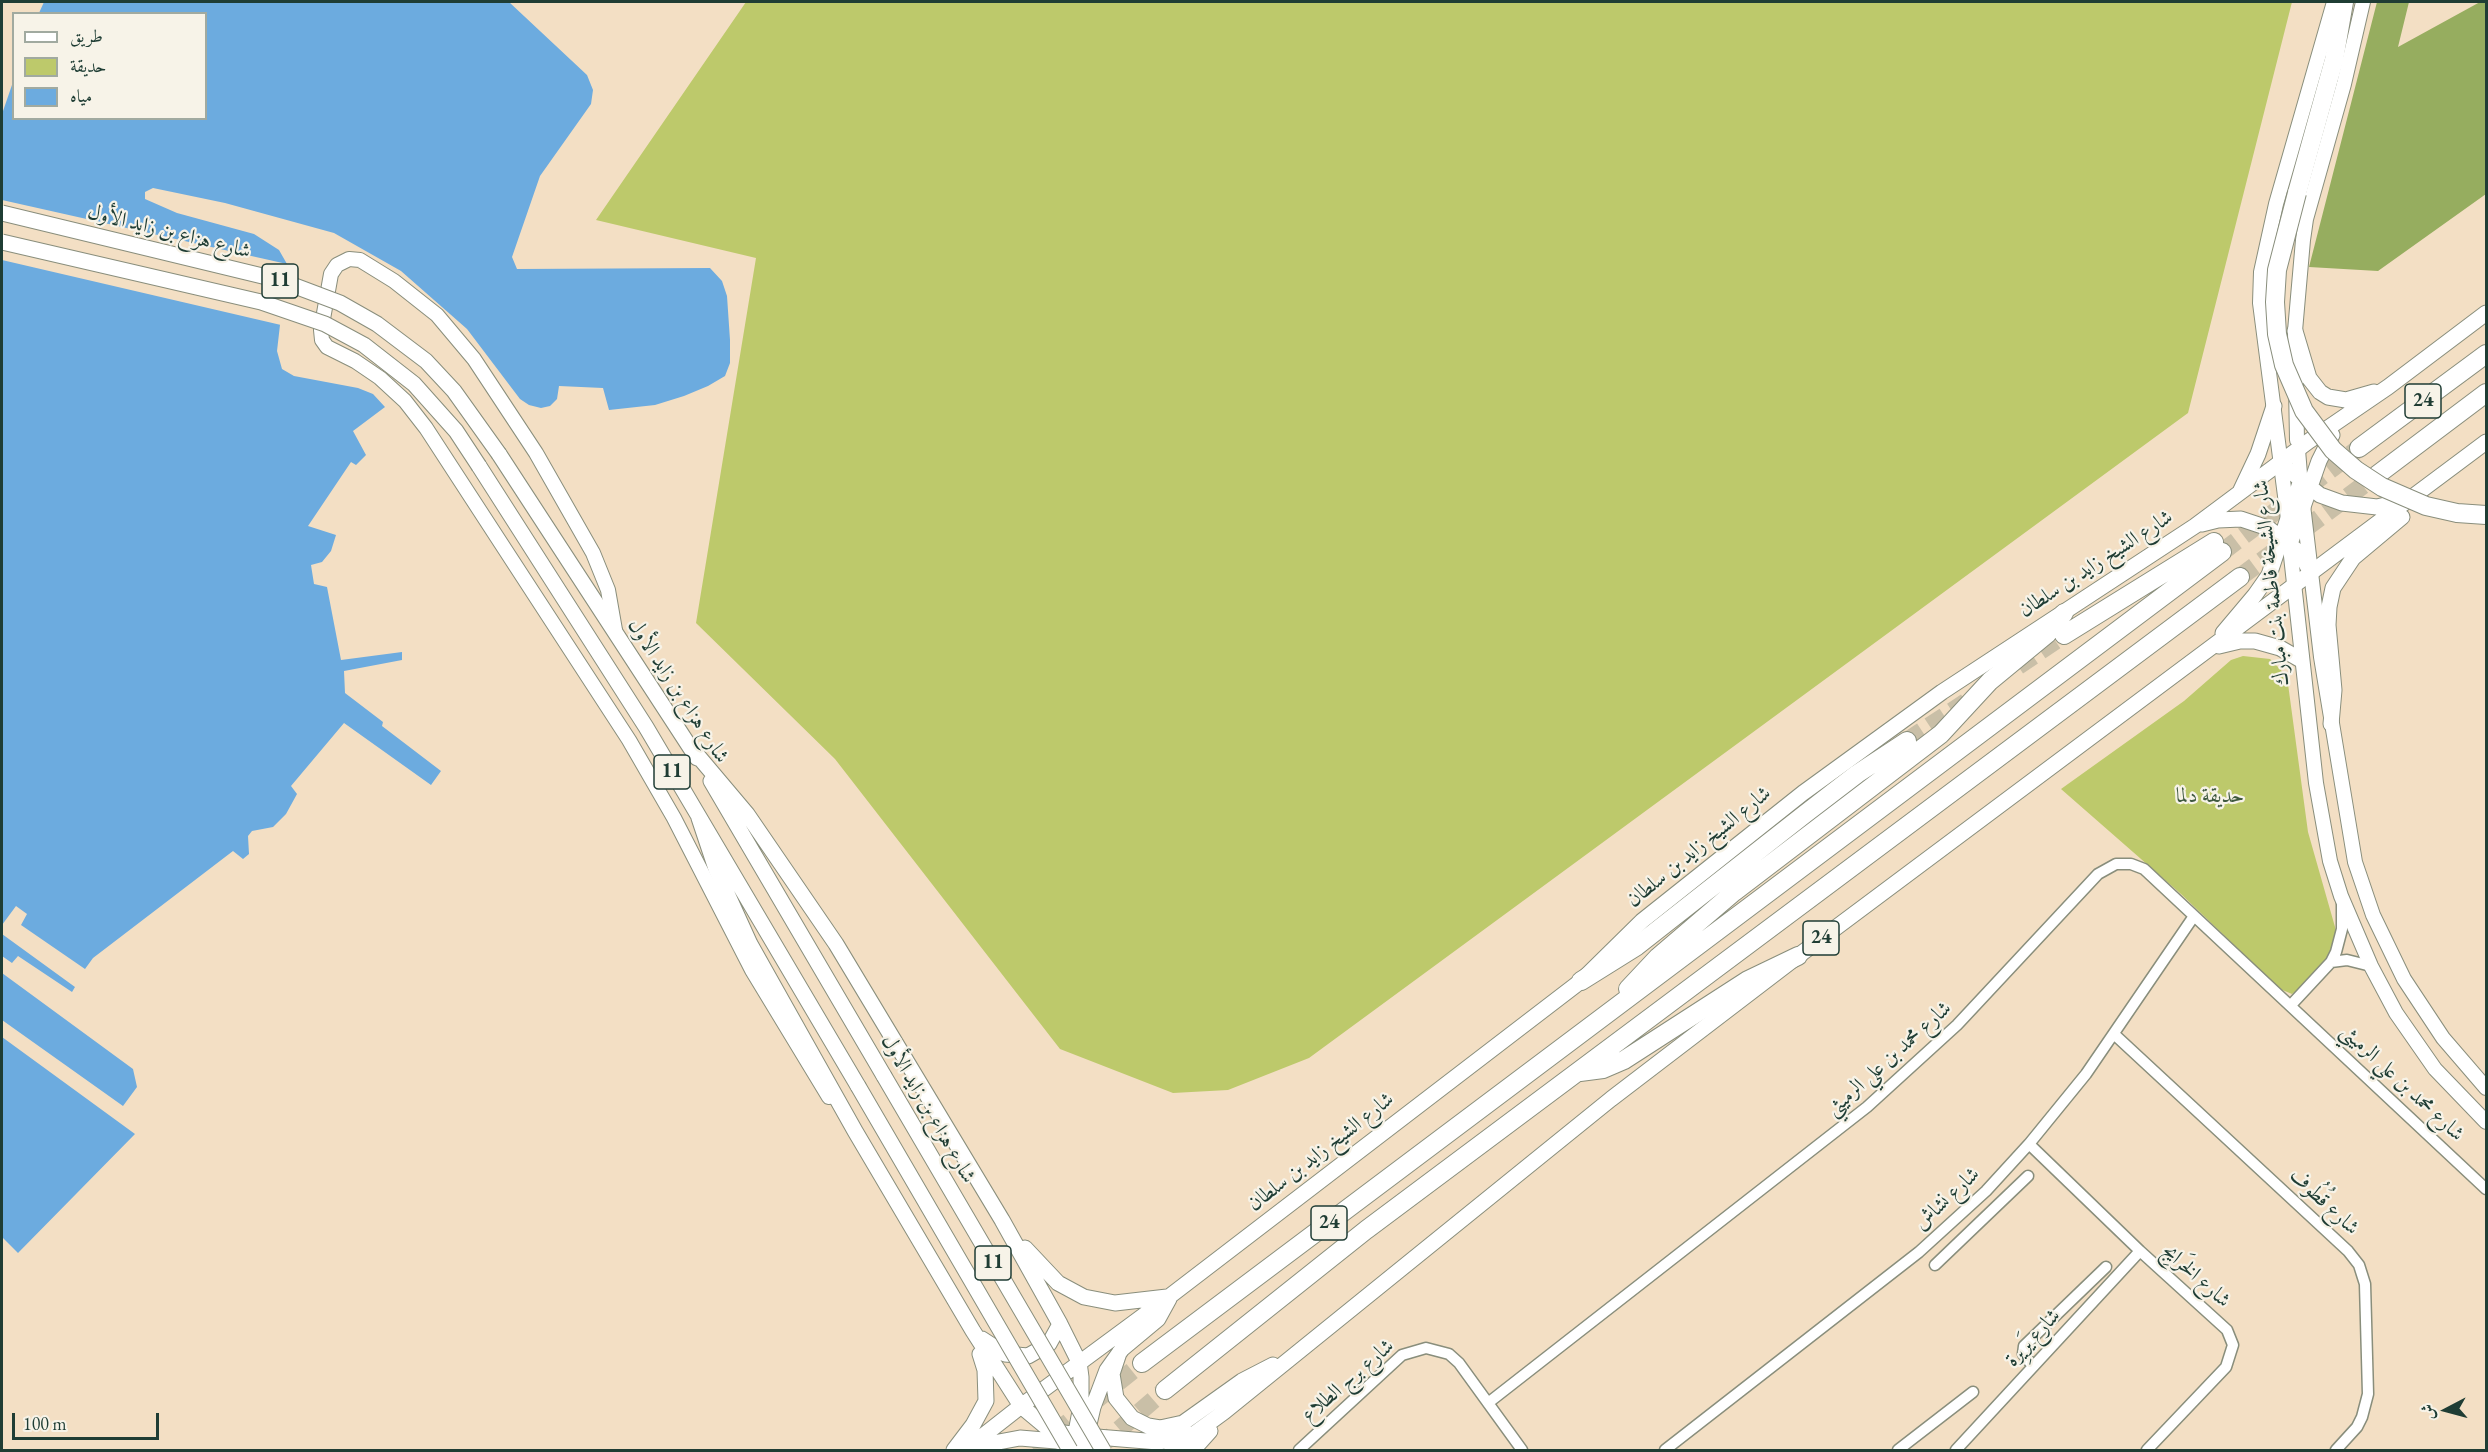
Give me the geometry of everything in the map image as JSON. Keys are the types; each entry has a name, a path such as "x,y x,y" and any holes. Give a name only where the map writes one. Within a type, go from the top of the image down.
{"highway":[{"path":"2344,2 2334,60 2277,270 2276,318 2284,365 2304,411 2333,450 2356,470 2382,487 2411,500 2442,510 2487,515"},
{"name":"24","path":"2359,448 2487,354"},
{"name":"24","path":"2377,475 2487,393"},
{"name":"24","path":"1142,1363 1620,1004 2218,547 2064,635"},
{"name":"24","path":"1165,1390 1366,1230 2240,577"},
{"path":"1620,1004 1636,978 1658,957 1766,866 1941,734 1990,681 2047,633 2064,613"},
{"name":"24","path":"1581,981 1636,946 1857,774 1907,741"},
{"path":"1578,1072 1603,1069 1624,1060 1748,980 1798,956"}],"main road":[{"name":"شارع هزاع بن زايد الأول","path":"2,213 279,280 340,303 377,324 426,361 454,391 499,454 693,750 1103,1450"},
{"name":"11","path":"2,242 261,302 325,324 364,345 414,384 456,431 646,727 858,1086 1080,1446"},
{"name":"شارع الشيخ زايد بن سلطان","path":"965,1450 1581,981 1642,921 1803,793 1942,692 2195,526 2281,464 2297,445 2340,420 2388,387 2487,313"},
{"path":"2295,331 2308,378 2320,392 2328,397 2346,400 2388,387"},
{"path":"2238,494 2258,454 2274,406"},
{"path":"2286,540 2288,520 2340,420"},
{"path":"2195,526 2218,520 2241,519 2268,528 2286,540 2307,562 2311,573 2487,442"},
{"path":"2281,464 2305,484 2331,500 2353,506 2377,507 2411,499"},
{"path":"2331,724 2334,690 2328,625 2333,588 2353,558 2427,497 2455,466"},
{"path":"2213,648 2233,619 2262,586 2303,509 2305,484"},
{"name":"24","path":"1172,1450 1224,1412 1602,1106 1798,956 2294,588 2311,573"},
{"path":"2213,648 2240,641 2255,642 2280,648 2301,660"},
{"path":"693,750 735,798 807,900 858,979 1002,1220 1060,1323 1078,1362 1081,1399 1080,1446"},
{"path":"699,818 716,869 750,944 855,1131 973,1331 1021,1406 1045,1426 1080,1446"},
{"path":"1002,1220 1050,1276 1075,1293 1093,1300 1115,1303 1170,1296"},
{"path":"1080,1446 1100,1387 1119,1353 1158,1319 1170,1296"},
{"path":"973,1331 998,1351 1020,1357 1036,1353 1049,1344 1060,1323"},
{"path":"954,1450 973,1425 986,1401 985,1370 973,1331"},
{"path":"1119,1353 1112,1374 1116,1398 1132,1418 1148,1426 1160,1428 1183,1423 1252,1375 1287,1361"},
{"path":"974,1450 988,1444 1020,1438 1080,1446 1167,1441 1182,1436 1205,1420 1224,1412"},
{"path":"1193,1450 1224,1412"}],"street":[{"name":"شارع الشيخة فاطمة بنت مبارك","path":"2288,520 2260,303 2263,257 2334,2"},
{"name":"شارع الشيخة فاطمة بنت مبارك","path":"2305,484 2297,445 2295,331 2299,266 2306,219 2344,84 2363,2"},
{"path":"615,630 608,590 593,553 536,453 474,359 437,315 394,281 360,260 349,259 337,265 331,274 321,330 322,340 327,346 380,378 405,401 426,428 629,740 674,818 752,970 818,1080 855,1131"},
{"name":"شارع الشيخة فاطمة بنت مبارك","path":"2303,509 2331,724 2355,862 2373,915 2416,1000 2460,1060 2487,1088"},
{"name":"شارع الشيخة فاطمة بنت مبارك","path":"2286,540 2294,588 2322,822 2330,861 2341,896 2371,966 2415,1042 2457,1094 2487,1122"},
{"name":"شارع محمد بن علي الرميثي","path":"1488,1403 1868,1107 1957,1025 2103,870 2123,863 2144,869 2487,1189"},
{"path":"2290,1005 2331,963 2337,952 2342,929 2341,896"},
{"name":"شارع نشاش","path":"1665,1450 1910,1259 1971,1206 2029,1144 2115,1035 2194,916"},
{"path":"2331,963 2347,960 2371,966"},
{"name":"شارع قُطُوف","path":"2115,1035 2348,1251 2359,1265 2365,1284 2368,1394 2357,1427 2336,1450"},
{"name":"شارع الخَرايِج","path":"2029,1144 2140,1251 2227,1330 2233,1345 2226,1367 2147,1450"},
{"path":"1935,1265 2028,1176"},
{"path":"1971,1206 1983,1219"},
{"name":"شارع يَريِرة","path":"1956,1450 2140,1251"},
{"path":"2034,1366 2023,1354 2024,1346 2106,1267"},
{"path":"2079,1294 2088,1308"},
{"name":"شارع برج الطلاع","path":"1299,1450 1393,1362 1414,1350 1432,1349 1449,1354 1459,1363 1522,1450"},
{"path":"1898,1450 1973,1392"}],"green space":[{"path":"746,2 2292,2 2188,413 1309,1058 1228,1090 1173,1093 1060,1049 835,759 696,623 756,258 596,220"},
{"path":"2377,2 2409,2 2398,47 2480,2 2486,2 2486,194 2378,271 2309,267"},
{"name":"حديقة دلما","path":"2243,656 2270,659 2281,670 2288,684 2308,832 2337,934 2331,957 2292,994 2280,989 2181,894 2061,789 2184,701 2231,660"}],"water":[{"path":"44,2 509,2 587,75 593,90 591,104 540,176 512,257 517,269 710,268 722,281 727,296 730,340 730,363 725,376 684,396 655,405 609,410 603,388 559,386 557,399 550,406 541,408 529,405 520,399 467,329 401,271 334,233 225,203 153,188 145,192 145,199 177,213 254,234 279,250 287,264 277,351 282,369 294,376 358,388 373,394 385,407 353,431 366,455 356,465 351,462 308,526 336,535 331,551 322,562 311,565 314,584 327,587 341,660 402,652 402,660 344,671 345,693 383,722 382,726 441,771 431,785 344,723 291,786 297,794 286,814 273,827 252,831 248,836 249,854 243,859 233,851 93,958 85,969 21,925 27,914 16,906 2,925 2,114 12,85 12,120 207,120 207,12 39,12"},
{"path":"2,934 75,987 72,992 18,956 12,963 2,956"},
{"path":"2,973 133,1069 137,1087 123,1106 2,1020"},
{"path":"2,1037 135,1134 18,1253 2,1237"}],"pier":[{"path":"2,200 287,264 281,325 2,260"}],"tunnel":[{"path":"2222,552 2359,448"},
{"path":"2240,577 2377,475"},
{"path":"2018,666 2064,635"},
{"path":"1907,741 1966,702"},
{"path":"1034,1450 1142,1363"},
{"path":"1099,1447 1165,1390"}]}
